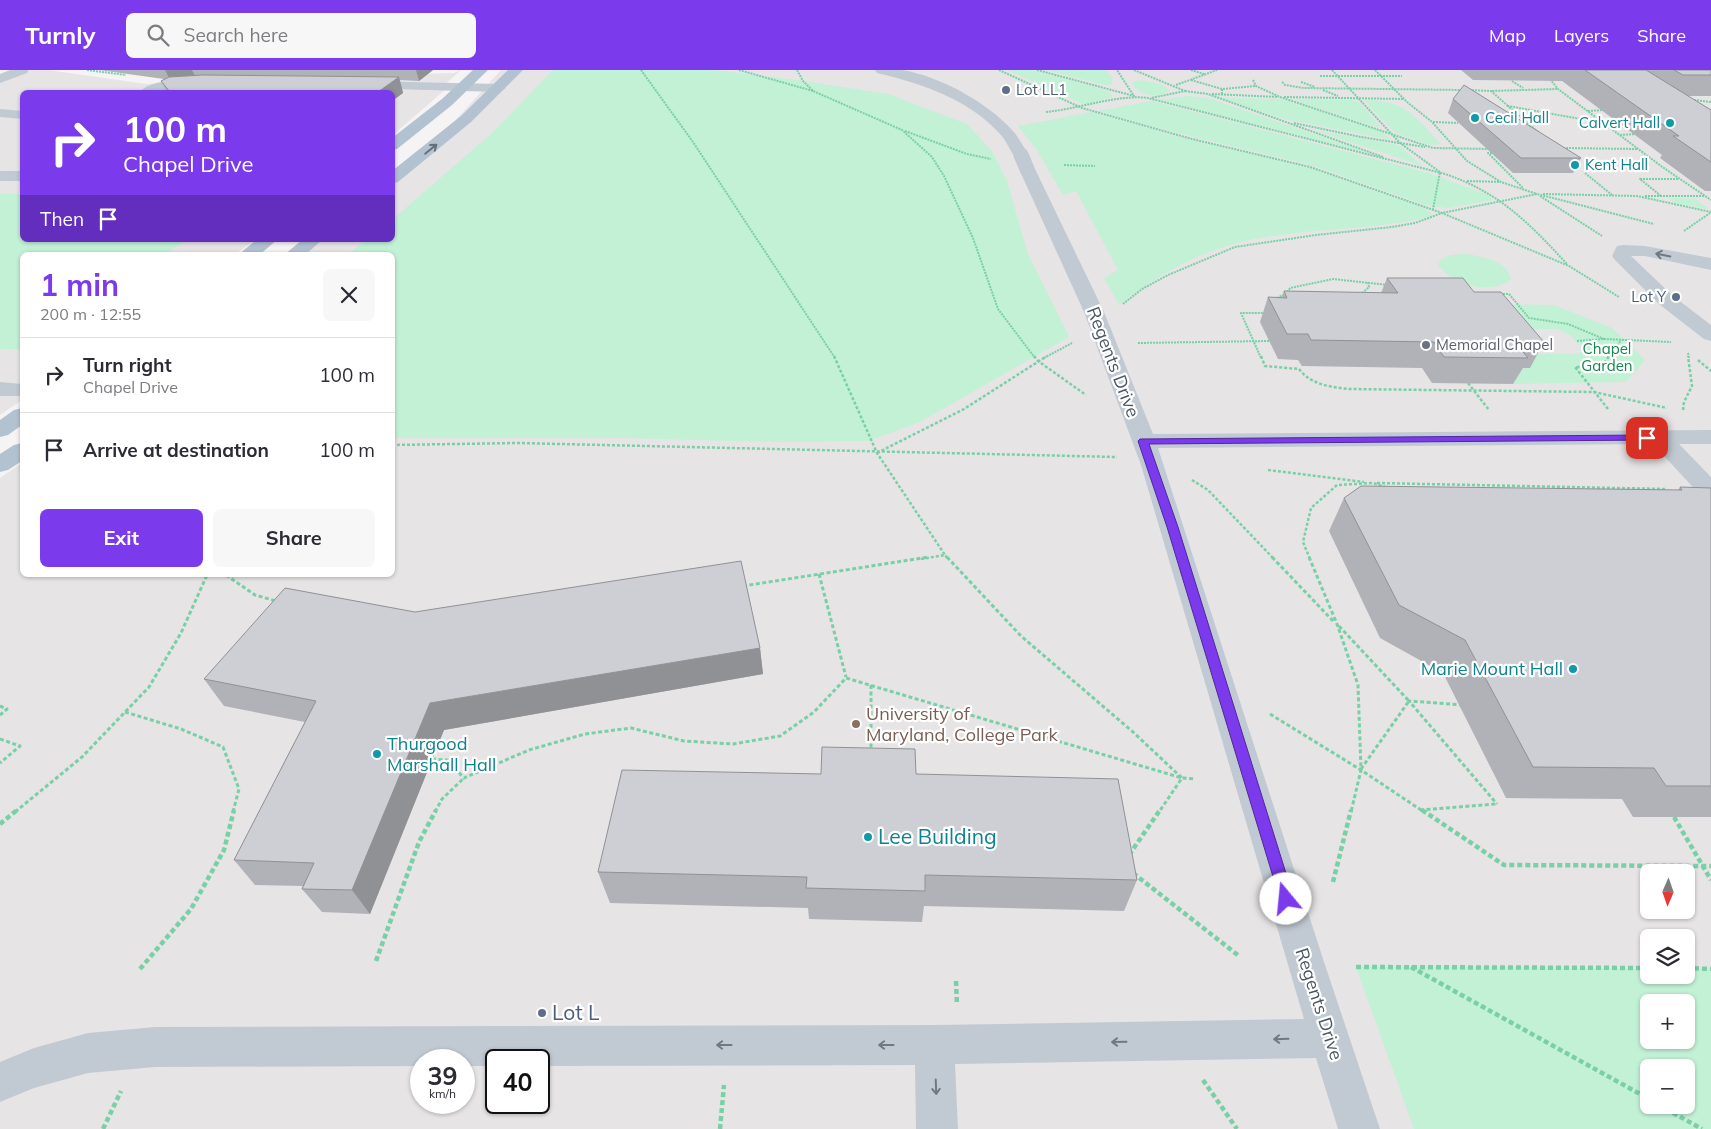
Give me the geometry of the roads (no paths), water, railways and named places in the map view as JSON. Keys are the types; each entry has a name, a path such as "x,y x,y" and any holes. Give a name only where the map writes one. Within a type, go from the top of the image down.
{"main road":[{"path":"395,144 481,70"},
{"path":"395,177 447,135 516,70"},
{"path":"251,252 265,242"},
{"path":"297,252 310,242"},
{"path":"0,430 20,416"},
{"path":"0,465 20,451"}],"street":[{"path":"0,79 22,70"},
{"name":"Regents Drive","path":"886,70 940,87 985,114 1008,134 1024,162 1094,312 1167,509 1359,1129"},
{"path":"350,85 499,88"},
{"path":"151,90 158,87 215,86"},
{"path":"0,113 20,115"},
{"path":"0,176 20,176"},
{"path":"1711,264 1623,250 1621,256 1666,300 1711,335"},
{"path":"0,389 20,390"},
{"path":"1659,437 1711,491"},
{"path":"1143,441 1711,437"},
{"path":"0,1082 34,1068 88,1053 155,1047 935,1045 1330,1038"},
{"path":"935,1045 937,1129"}],"place":[{"name":"Lot LL1","path":"1006,90"},
{"name":"Cecil Hall","path":"1475,118"},
{"name":"Calvert Hall","path":"1670,123"},
{"name":"Kent Hall","path":"1575,165"},
{"name":"Lot Y","path":"1676,297"},
{"name":"Memorial Chapel","path":"1426,345"},
{"name":"Marie Mount Hall","path":"1573,669"},
{"name":"University of Maryland, College Park","path":"856,724"},
{"name":"Thurgood Marshall Hall","path":"377,754"},
{"name":"Lee Building","path":"868,837"},
{"name":"Lot L","path":"542,1013"}],"park label":[{"name":"Chapel Garden","path":"1607,358"}]}
